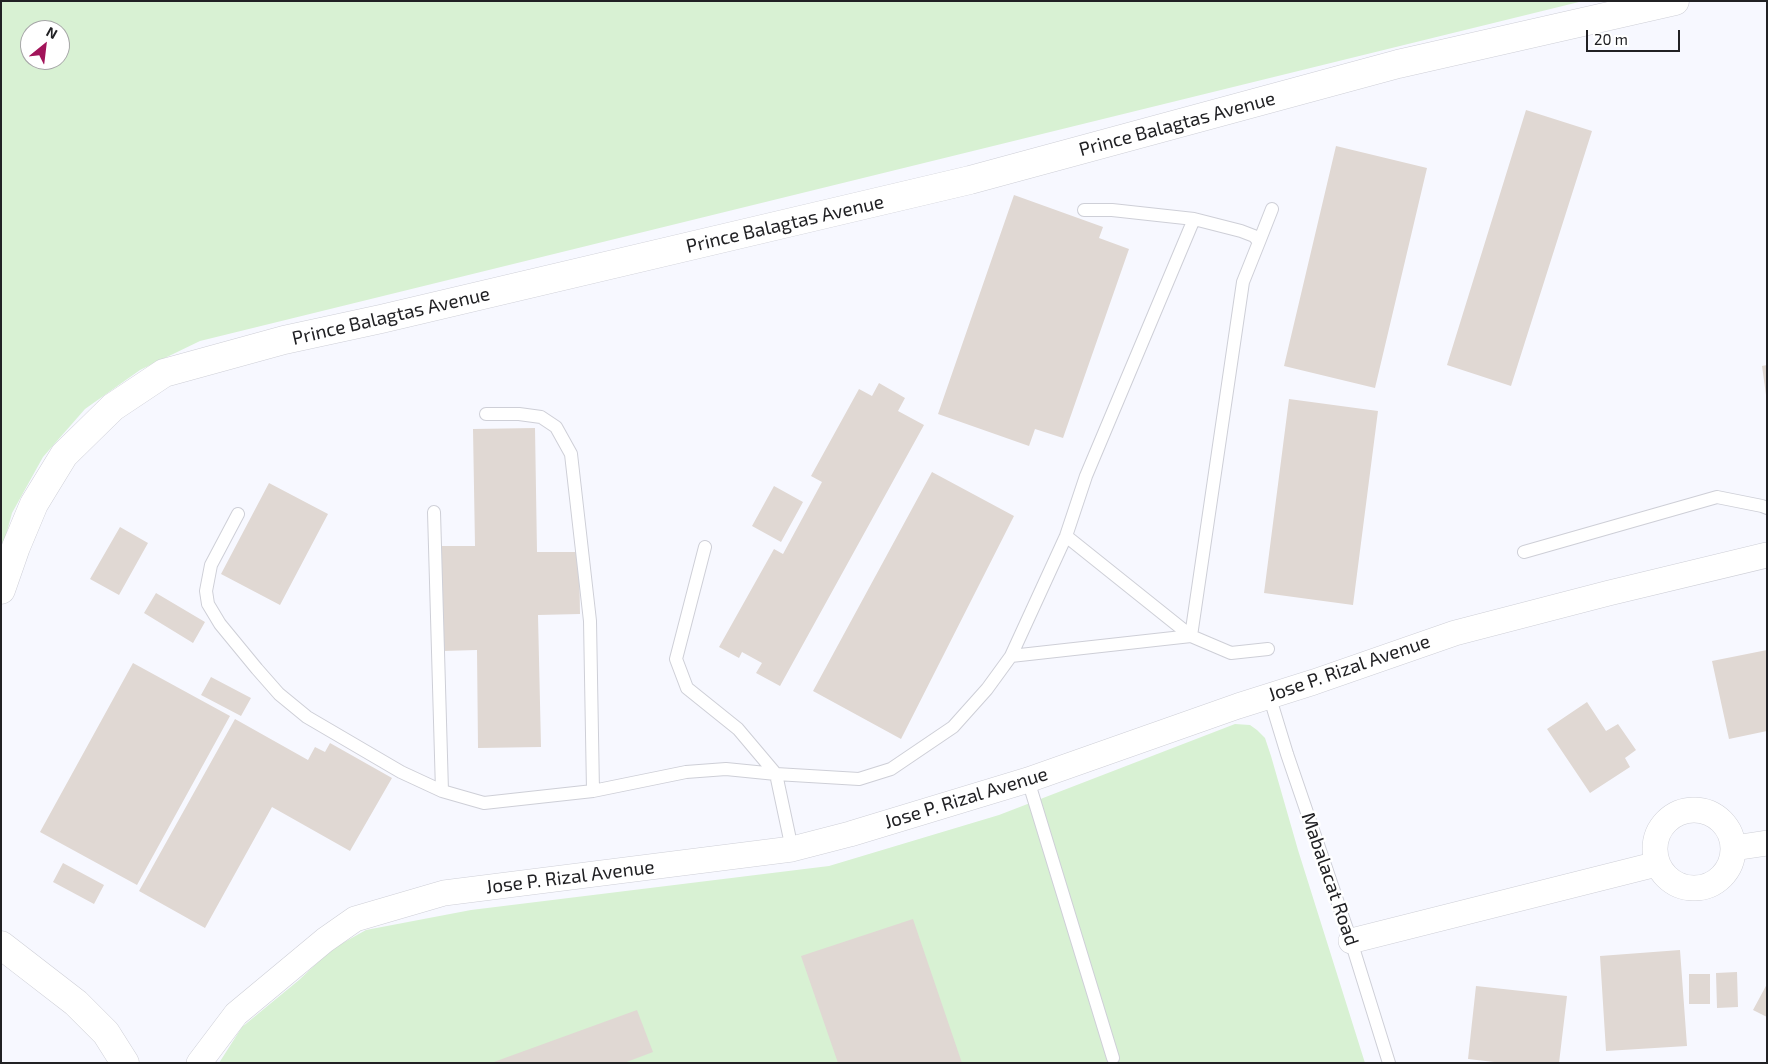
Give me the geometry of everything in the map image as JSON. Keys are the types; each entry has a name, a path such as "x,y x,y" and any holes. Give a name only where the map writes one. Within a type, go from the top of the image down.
{"main road":[{"name":"Prince Balagtas Avenue","path":"1,590 34,504 64,455 113,407 164,373 284,340 381,319 970,180 1398,64 1675,1"},
{"path":"1,945 76,1003 106,1033 125,1063"}],"street":[{"name":"Jose P. Rizal Avenue","path":"199,1063 236,1014 325,940 355,919 444,893 792,849 850,834 1028,780 1269,695 1314,682 1455,633 1767,555"},
{"path":"1696,809 1711,813 1723,822 1731,834 1734,848 1731,863 1724,876 1714,884 1701,889 1675,884 1664,876 1657,864 1654,852 1655,838 1661,826 1671,816 1683,811 1696,809"},
{"path":"1734,848 1767,843"},
{"path":"1351,941 1657,864"}],"lane":[{"path":"1191,636 1243,282 1272,209"},
{"path":"1084,210 1112,210 1194,219 1241,231 1254,236 1259,242"},
{"path":"238,514 211,565 208,578 206,591 208,604 220,624 279,694 307,717 401,772 442,791 484,803 593,791 686,772 726,769 858,779 891,769 953,727 987,689 1010,656 1066,536 1086,476 1194,219"},
{"path":"486,414 519,414 542,418 556,427 571,454 590,621 593,791"},
{"path":"1524,552 1717,497 1767,508"},
{"path":"434,512 442,791"},
{"path":"1066,536 1191,636 1231,653 1268,649"},
{"path":"705,547 676,659 687,688 738,729 776,774 792,849"},
{"path":"1010,656 1191,636"},
{"name":"Mabalacat Road","path":"1269,695 1286,754 1351,941 1389,1063"},
{"path":"1028,780 1113,1058"}],"green space":[{"path":"1,1 1583,1 200,341 140,370 85,409 43,457 12,513 1,554"},
{"path":"1235,724 1250,725 1265,738 1365,1063 219,1063 242,1027 299,980 332,949 366,930 471,910 829,866 999,815"}],"building":[{"path":"1526,110 1592,131 1511,386 1447,365"},
{"path":"1336,146 1427,168 1375,388 1284,366"},
{"path":"1014,195 1103,227 1099,238 1129,249 1063,438 1035,429 1029,446 938,414"},
{"path":"1767,365 1767,395 1766,395 1762,366"},
{"path":"879,383 905,398 898,411 924,425 780,686 756,673 762,663 742,652 739,658 719,647 774,549 783,554 822,482 811,476 859,389 872,396"},
{"path":"1289,399 1378,411 1353,605 1264,593"},
{"path":"535,428 537,552 579,552 580,614 538,615 541,747 478,748 477,650 442,651 441,546 475,546 473,429"},
{"path":"932,472 1014,516 901,739 813,691"},
{"path":"269,483 328,514 280,605 221,574"},
{"path":"774,486 803,502 781,542 752,526"},
{"path":"120,527 148,543 119,595 90,579"},
{"path":"156,593 205,622 193,643 144,613"},
{"path":"1767,650 1767,731 1729,739 1712,661"},
{"path":"133,663 230,716 137,885 40,832"},
{"path":"211,677 251,698 241,716 201,695"},
{"path":"1587,702 1606,731 1618,724 1636,750 1625,758 1630,767 1590,793 1547,729"},
{"path":"235,719 308,760 315,747 325,752 330,743 392,778 350,851 272,807 205,928 139,891"},
{"path":"63,863 104,885 94,904 53,882"},
{"path":"913,919 962,1063 838,1063 801,956"},
{"path":"1680,950 1687,1046 1606,1051 1600,956"},
{"path":"1737,972 1738,1007 1717,1008 1716,973"},
{"path":"1689,974 1710,974 1710,1004 1689,1004"},
{"path":"1767,984 1767,1017 1753,1010"},
{"path":"1476,986 1567,996 1559,1063 1503,1063 1468,1059"},
{"path":"637,1010 653,1052 624,1063 491,1063"}]}
